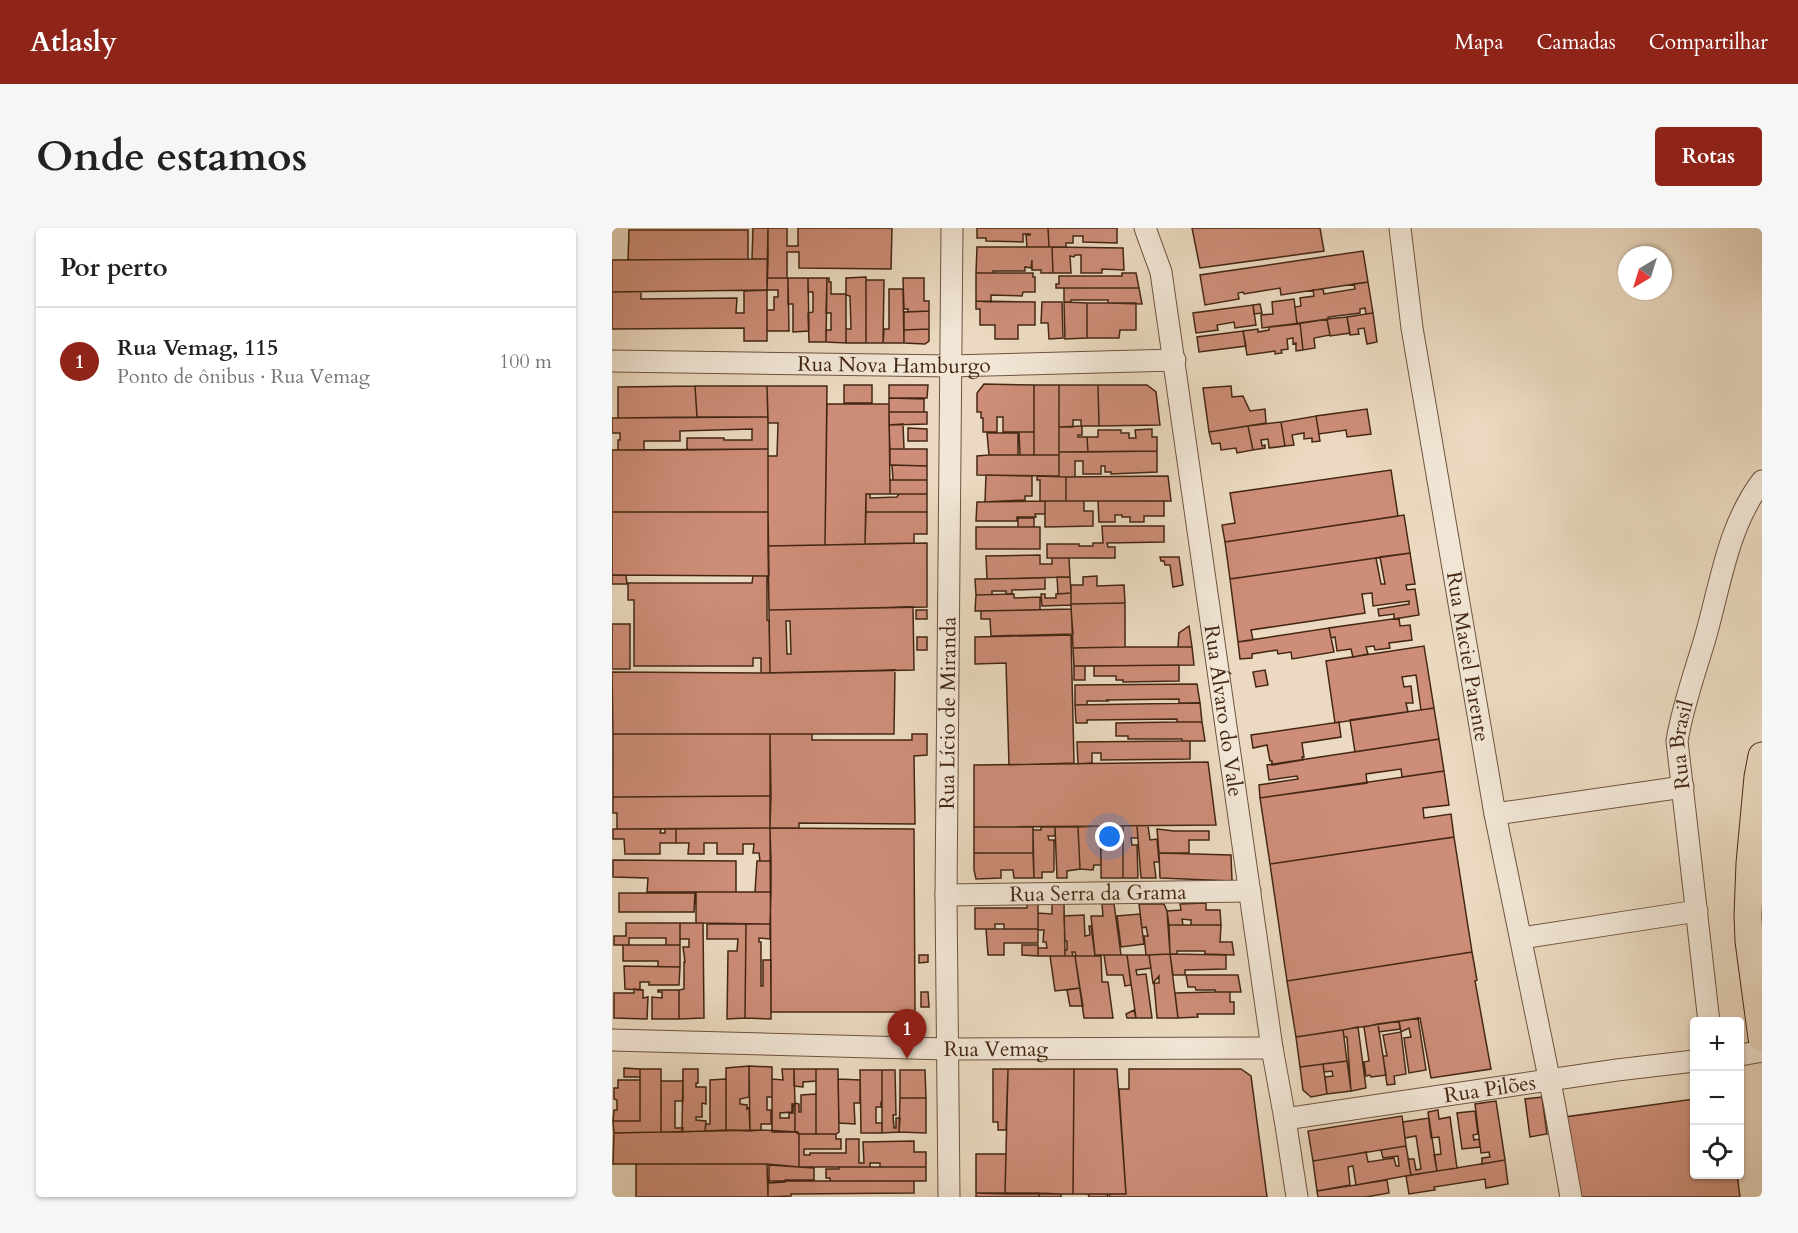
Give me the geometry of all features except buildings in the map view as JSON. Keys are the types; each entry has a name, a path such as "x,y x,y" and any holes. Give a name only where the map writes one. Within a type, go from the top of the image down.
{"main road":[{"path":"1762,756 1756,798 1748,916 1749,941 1762,1038"}],"street":[{"name":"Rua Lício de Miranda","path":"949,1197 946,895 952,228"},
{"name":"Rua Álvaro do Vale","path":"1145,228 1161,272 1175,360 1272,1048 1286,1119 1297,1197"},
{"name":"Rua Maciel Parente","path":"1400,228 1412,328 1495,814 1550,1080 1571,1197"},
{"name":"Rua Nova Hamburgo","path":"612,361 951,366 1175,360"},
{"name":"Rua Brasil","path":"1708,1017 1677,741 1682,713 1706,634 1723,563 1739,518 1762,481"},
{"path":"1495,814 1683,787"},
{"name":"Rua Serra da Grama","path":"946,895 1250,891"},
{"path":"1521,938 1697,912"},
{"name":"Rua Vemag","path":"612,1040 948,1049 1272,1048"},
{"path":"1744,1054 1762,1051"},
{"name":"Rua Pilões","path":"1286,1119 1617,1070 1690,1062"}],"place":[{"name":"Rua Vemag, 115","path":"907,1059"}]}
